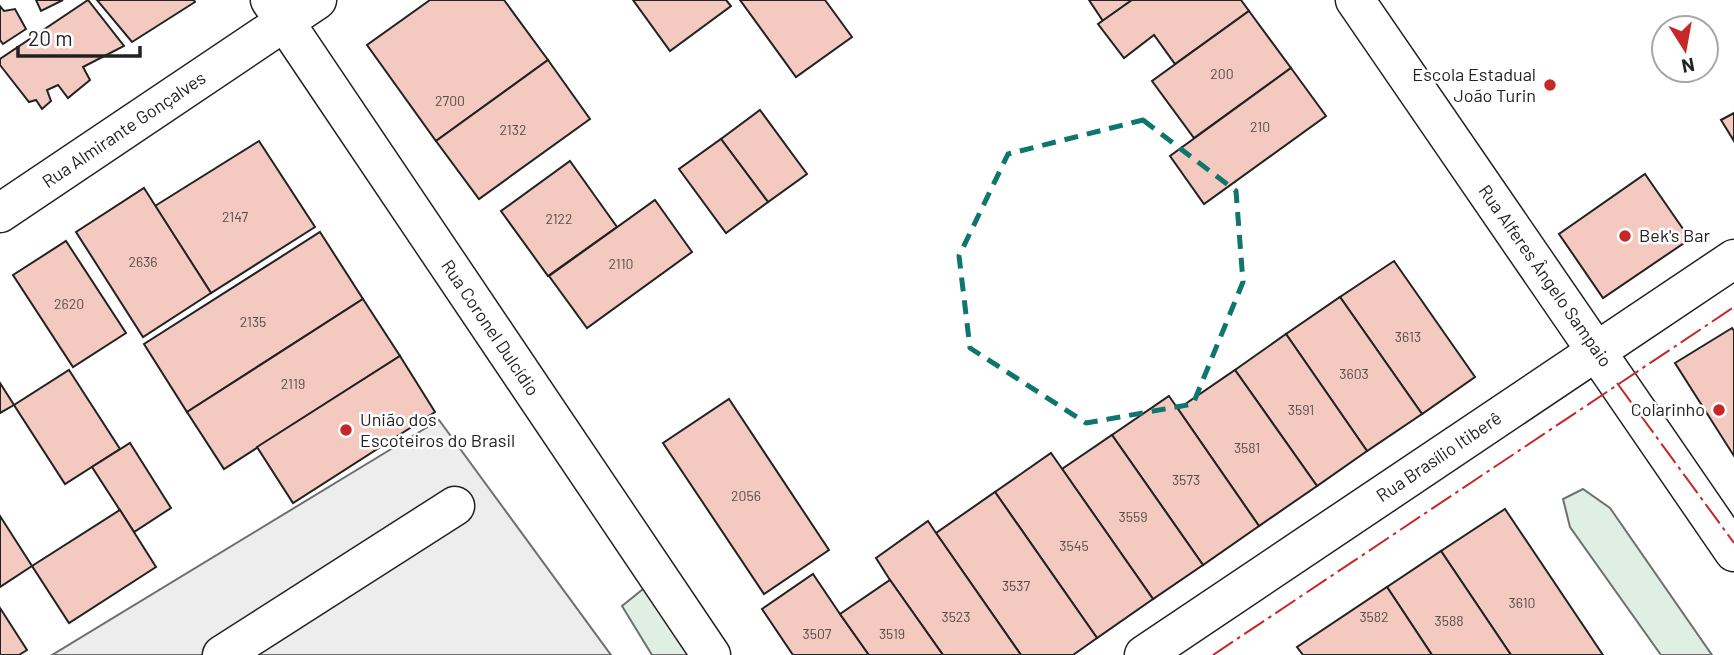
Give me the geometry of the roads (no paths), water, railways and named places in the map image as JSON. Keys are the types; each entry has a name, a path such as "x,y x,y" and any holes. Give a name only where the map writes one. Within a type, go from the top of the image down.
{"main road":[{"name":"Rua Almirante Gonçalves","path":"0,213 277,11 317,0"},
{"name":"Rua Alferes Ângelo Sampaio","path":"1355,0 1734,552"},
{"name":"Rua Coronel Dulcídio","path":"277,11 711,655"},
{"name":"Rua Brasílio Itiberê","path":"1144,655 1734,259"},
{"path":"222,655 456,506"}],"place":[{"name":"Escola Estadual João Turin","path":"1550,85"},
{"name":"Bek's Bar","path":"1625,236"},
{"name":"Colarinho","path":"1719,410"},
{"name":"União dos Escoteiros do Brasil","path":"346,430"}]}
